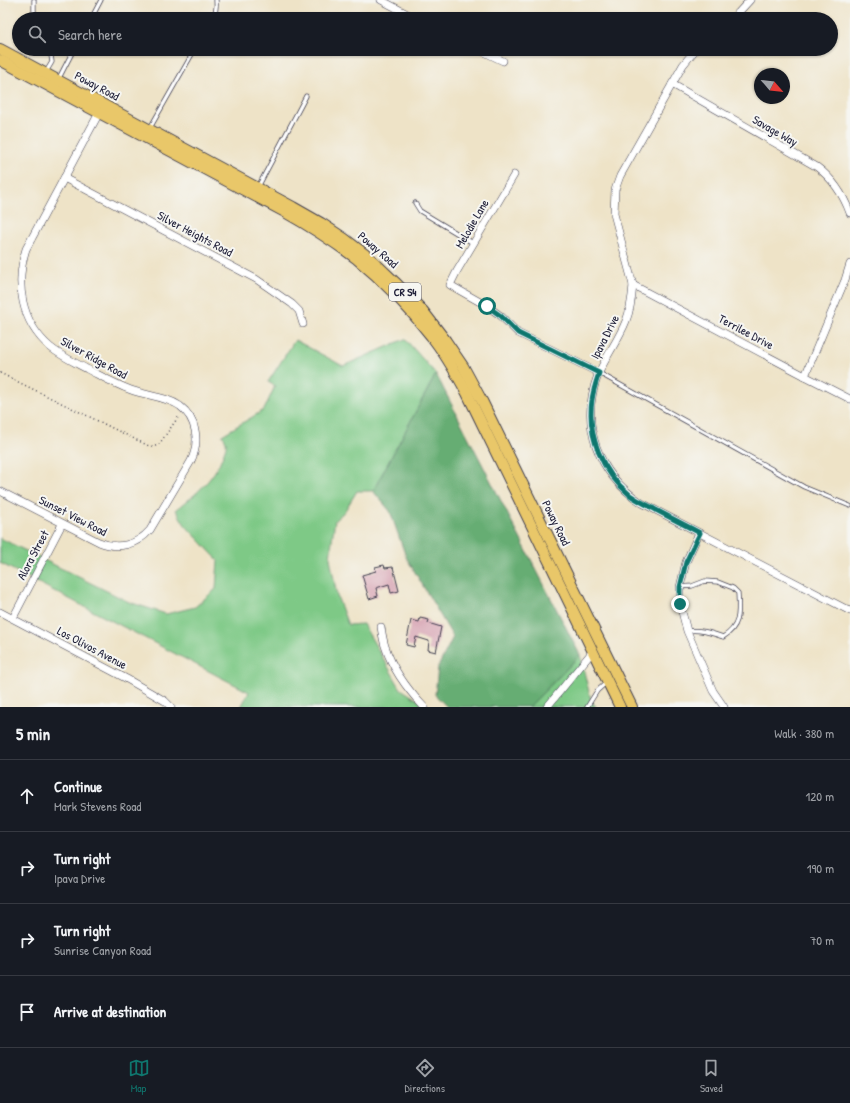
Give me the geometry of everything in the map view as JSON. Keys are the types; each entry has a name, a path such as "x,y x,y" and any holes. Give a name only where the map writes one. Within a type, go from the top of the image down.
{"main road":[{"name":"Poway Road","path":"0,49 12,55"},
{"name":"Poway Road","path":"13,56 46,73 56,84"},
{"name":"Poway Road","path":"0,60 56,84 256,191 321,223 345,239 395,282 423,311 463,366 482,401 632,707"},
{"name":"Poway Road","path":"256,191 338,245 358,260 402,302 432,337 467,393 620,707"}],"street":[{"path":"381,0 404,12"},
{"path":"739,12 750,0"},
{"path":"493,56 503,61"},
{"name":"Ipava Drive","path":"690,56 672,84 620,176 615,190 614,214 633,284 633,295 626,321 599,373 594,387 592,399 592,426 596,446 610,473 630,494 642,503 850,611"},
{"name":"Savage Way","path":"672,84 820,170 833,181 846,202 850,212"},
{"name":"Silver Ridge Road","path":"101,108 26,250 22,262 20,279 20,288 25,310 37,333 45,342 66,357 117,384 140,393 167,399 184,410 192,421 196,432 196,449 191,461"},
{"name":"Melodie Lane","path":"514,175 473,243 450,285 487,306 501,316 518,333 599,373"},
{"name":"Silver Heights Road","path":"64,178 256,279 292,304 299,312 303,324"},
{"path":"805,376 845,280 850,264"},
{"name":"Terrilee Drive","path":"633,284 850,399"},
{"name":"Sunset View Road","path":"0,491 62,524 104,544 122,546 135,542 145,536 154,525 191,461"},
{"name":"Alora Street","path":"13,618 62,524"},
{"path":"700,533 686,562 680,587 680,604 687,631 713,691 724,707"},
{"name":"Los Olivos Avenue","path":"0,612 127,678 165,701 171,707"},
{"path":"382,627 384,645 394,666 413,695 424,707"},
{"path":"547,707 593,651"}],"lane":[{"path":"34,0 34,12"},
{"path":"95,12 101,0"},
{"path":"216,0 217,6 216,12"},
{"path":"46,73 52,62 51,56"},
{"path":"56,84 70,56"},
{"path":"147,133 190,56"},
{"path":"256,191 306,96"},
{"path":"415,203 420,211 473,243"},
{"path":"599,373 804,487 850,506"},
{"path":"680,587 692,586 705,580 718,582 733,588 738,593 739,610 737,623 730,633 723,638 707,632 696,630 687,631"},
{"path":"587,707 597,691 617,676"}],"path":[{"path":"0,373 152,447 160,443 184,410"}],"green space":[{"path":"405,339 436,374 373,491 357,491 344,512 335,520 330,558 337,596 348,625 363,624 401,689 418,700 423,707 241,707 249,692 0,563 0,538 129,602 166,614 195,607 216,589 218,560 185,525 176,510 204,486 215,472 226,447 226,440 222,435 264,410 275,386 268,382 295,340 343,366"},
{"path":"436,374 580,655 529,707 447,707 435,695 438,667 453,637 406,557 390,511 373,491"},
{"path":"580,655 591,700 596,707 529,707"}],"building":[{"path":"384,565 385,568 393,567 399,591 391,593 389,584 376,588 378,596 369,599 362,575 376,571 375,567"},
{"path":"420,618 429,620 428,623 441,627 436,652 428,650 429,641 416,637 414,647 406,645 411,620 419,622"}],"route":[{"path":"487,306 501,316 518,333 599,373 592,399 592,426 596,446 610,473 630,494 642,503 700,533 686,562 680,587 680,604"}]}
